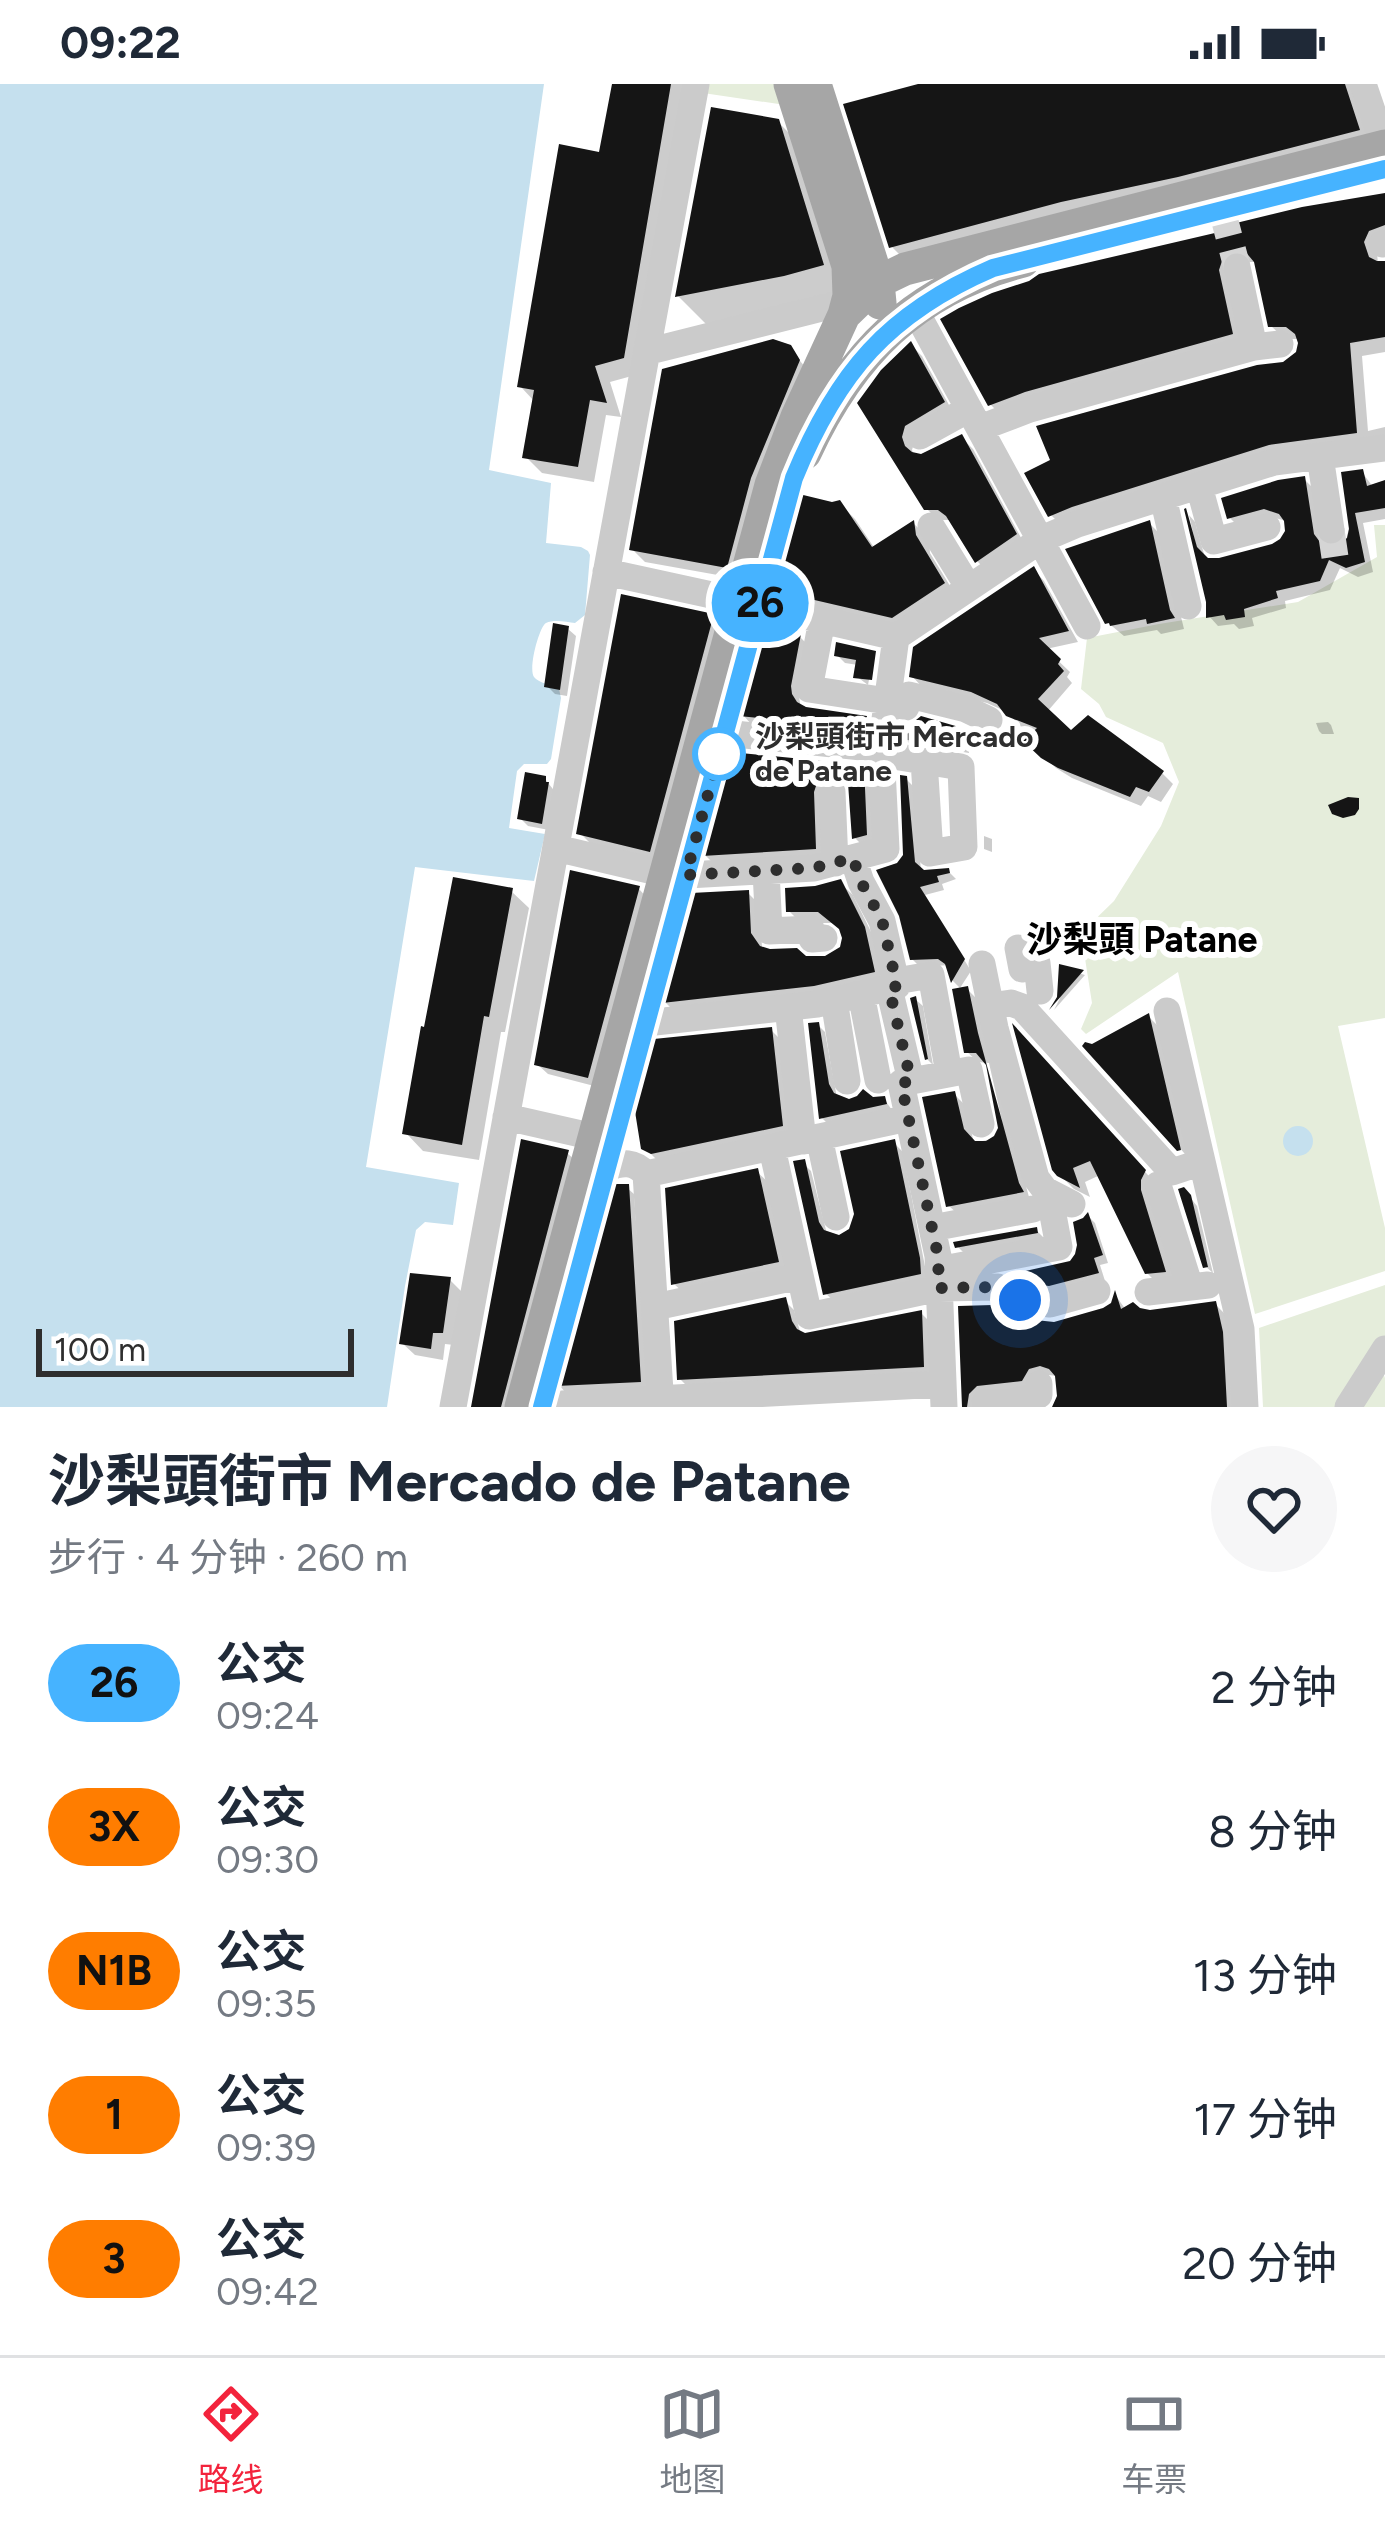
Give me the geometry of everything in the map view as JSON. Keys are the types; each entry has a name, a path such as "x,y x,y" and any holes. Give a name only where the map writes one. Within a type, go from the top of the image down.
{"main road":[{"path":"535,1406 755,596 802,458 878,324 880,310 860,291 848,266 790,84"},
{"path":"815,84 860,291"},
{"path":"605,1149 646,1023 676,874 725,734 755,596 771,485 797,417 860,291 905,269 1150,197 1384,146"},
{"path":"860,359 915,310 993,268 1385,169"}],"street":[{"path":"453,1407 695,84"},
{"path":"1363,84 1384,146"},
{"path":"920,436 1267,345 1237,267"},
{"path":"646,352 860,291"},
{"path":"915,310 1087,626"},
{"path":"556,848 676,874 814,868 886,849 881,751 896,638 1042,539 1077,524 1274,462 1385,448"},
{"path":"1320,456 1331,530"},
{"path":"1199,485 1214,541 1267,527"},
{"path":"1162,497 1188,606"},
{"path":"932,526 969,588"},
{"path":"606,572 755,596 822,620 896,638"},
{"path":"822,620 809,689 905,706 910,695 989,720"},
{"path":"725,734 924,760"},
{"path":"832,792 844,860 882,920 876,990 847,1081"},
{"path":"766,871 769,932 811,928 812,938 824,938"},
{"path":"1018,948 1022,968 1037,963 1031,999 1165,1179 1174,1237 1190,1287"},
{"path":"772,1148 809,1316 1059,1247 1053,1202 1036,1178 982,964"},
{"path":"646,1023 788,1007 932,975 949,1073"},
{"path":"535,1406 943,1396 939,1279 932,1228 876,990"},
{"path":"990,1006 1031,999"},
{"path":"788,1007 811,1139 836,1217"},
{"path":"1167,1011 1240,1329 1245,1407"},
{"path":"896,1082 969,1070 981,1124"},
{"path":"506,1117 605,1149 646,1174 661,1404"},
{"path":"646,1174 908,1118"},
{"path":"1165,1179 1202,1162"},
{"path":"932,1228 1053,1202"},
{"path":"655,1307 800,1276"},
{"path":"939,1279 998,1287 1020,1300 1050,1304 1097,1291"},
{"path":"1148,1292 1230,1282"},
{"path":"1348,1407 1385,1349"},
{"path":"998,1404 1039,1395 1039,1384"}],"green space":[{"path":"705,84 786,84 792,106 703,93"},
{"path":"1374,525 1385,525 1385,1018 1338,1026 1385,1228 1385,1271 1255,1314 1178,972 1086,1034 1081,1029 1092,1003 1081,933 1114,901 1161,826 1179,782 1163,743 1106,717 1081,689 1087,638 1298,602 1377,557"},
{"path":"1385,1285 1385,1359 1381,1367 1385,1407 1263,1407 1259,1328"}],"water":[{"path":"0,84 544,84 489,470 551,483 546,543 581,547 590,555 585,615 575,623 546,623 533,657 534,677 559,689 561,698 551,759 547,764 524,764 517,771 509,828 545,834 534,881 415,867 366,1167 459,1183 453,1225 425,1222 416,1230 387,1407 0,1407"},
{"path":"1298,1126 1313,1141 1298,1156 1283,1141"}],"building":[{"path":"612,84 671,84 624,358 595,366 607,403 590,400 578,467 522,458 534,390 517,387 559,144 599,152"},
{"path":"918,84 1345,84 1360,130 889,248 843,104"},
{"path":"711,107 779,119 824,265 675,297"},
{"path":"1385,193 1385,225 1369,231 1364,242 1369,257 1385,261 1385,337 1350,343 1357,433 1269,445 1048,517 1024,473 1050,460 1036,426 1257,365 1283,362 1296,352 1295,334 1286,327 1268,327 1254,262 1244,250 1232,250 1224,255 1219,270 1233,334 988,406 940,319 1039,274 1232,229 1232,224 1302,207"},
{"path":"773,339 791,345 800,360 751,478 727,568 629,550 662,369"},
{"path":"911,341 945,402 905,426 905,446 921,454 962,434 1017,534 975,563 946,516 938,510 924,510 857,403"},
{"path":"1363,469 1367,486 1385,480 1385,508 1355,513 1365,562 1346,568 1329,560 1320,581 1276,591 1278,598 1244,609 1245,617 1206,618 1184,509 1197,547 1208,558 1272,544 1285,531 1279,514 1264,509 1227,519 1221,498 1305,476 1314,534 1323,546 1335,547 1347,538 1349,529 1341,472"},
{"path":"795,493 840,500 872,547 914,520 916,535 945,583 892,618 780,592 785,579 777,564"},
{"path":"1150,520 1175,618 1105,624 1065,549"},
{"path":"1034,566 1069,631 1039,638 1061,659 1058,664 1064,671 1038,699 1071,730 1088,715 1164,771 1149,792 1136,787 1130,797 1058,768 1023,741 1037,728 1006,716 997,704 971,692 909,677 913,647"},
{"path":"621,594 714,614 650,852 576,834"},
{"path":"553,623 569,626 560,690 544,687"},
{"path":"763,625 801,634 791,686 797,702 867,716 865,729 739,716"},
{"path":"836,642 876,651 872,680 853,678 856,660 834,656"},
{"path":"921,716 966,729 965,749 901,739 902,724"},
{"path":"730,752 864,765 867,835 852,839 848,783 830,774 817,783 814,792 816,849 702,856"},
{"path":"525,772 546,776 549,782 542,824 517,819"},
{"path":"900,775 907,776 915,862 924,870 949,868 950,873 937,876 939,882 920,887 965,959 951,983 945,964 938,959 910,960 899,916 876,870 897,863 903,855"},
{"path":"1359,798 1355,815 1332,814 1328,805"},
{"path":"570,870 640,886 588,1078 534,1065"},
{"path":"453,877 513,888 462,1145 402,1134"},
{"path":"841,879 865,927 875,972 814,986 662,1003 691,893 749,890 751,933 760,946 797,948 806,956 825,956 840,947 839,929 818,912 786,912 785,888"},
{"path":"1059,964 1084,970 1049,1010 1057,997"},
{"path":"968,986 1024,1192 946,1207 922,1097 955,1091 964,1129 975,1141 986,1141 998,1128 986,1065 976,1053 964,1053 952,989"},
{"path":"916,996 928,1059 925,1060 910,998"},
{"path":"1149,1013 1181,1150 1177,1151 1082,1046"},
{"path":"819,1022 834,1093 849,1099 863,1089 873,1097 885,1096 887,1104 819,1119 808,1023"},
{"path":"1012,1023 1146,1170 1141,1190 1166,1272 1145,1274 1090,1161 1073,1168 1080,1188 1052,1170"},
{"path":"772,1027 783,1126 651,1154 641,1149 633,1099 644,1040"},
{"path":"521,1139 569,1150 501,1407 471,1407"},
{"path":"895,1139 921,1274 823,1295 793,1161 805,1159 819,1222 824,1230 839,1235 849,1229 854,1214 840,1151"},
{"path":"758,1168 779,1262 671,1285 665,1188"},
{"path":"616,1184 629,1184 641,1382 556,1386 601,1215"},
{"path":"1184,1187 1191,1195 1208,1267 1203,1268 1178,1189"},
{"path":"1088,1212 1103,1255 1094,1258 1099,1273 1049,1286 1026,1283 1012,1274 1070,1261 1077,1245 1073,1222"},
{"path":"1037,1227 1038,1233 955,1248 953,1242"},
{"path":"410,1273 451,1277 443,1333 433,1333 431,1349 399,1344"},
{"path":"1115,1290 1121,1309 1133,1302 1150,1310 1216,1301 1223,1332 1227,1407 1052,1407 1057,1396 1055,1376 1040,1366 1029,1369 1022,1381 977,1386 969,1394 967,1407 962,1407 958,1306 993,1305 1017,1318 1054,1322 1103,1308 1111,1303"},
{"path":"786,1297 792,1321 805,1333 922,1310 924,1367 677,1380 674,1321"}],"tunnel":[{"path":"1222,210 1237,267"},
{"path":"1331,530 1335,557"}],"bus line":[{"name":"26","path":"542,1407 794,478 822,416 849,374 904,318 993,268 1385,169"}],"place":[{"name":"沙梨頭街市 Mercado de Patane","path":"719,754"}],"district":[{"name":"沙梨頭 Patane","path":"1142,939"}],"route":[{"path":"719,754 686,875 814,868 853,858 882,920 897,986 889,988 911,1081 901,1083 938,1256 939,1288 998,1287 1020,1300"}]}
